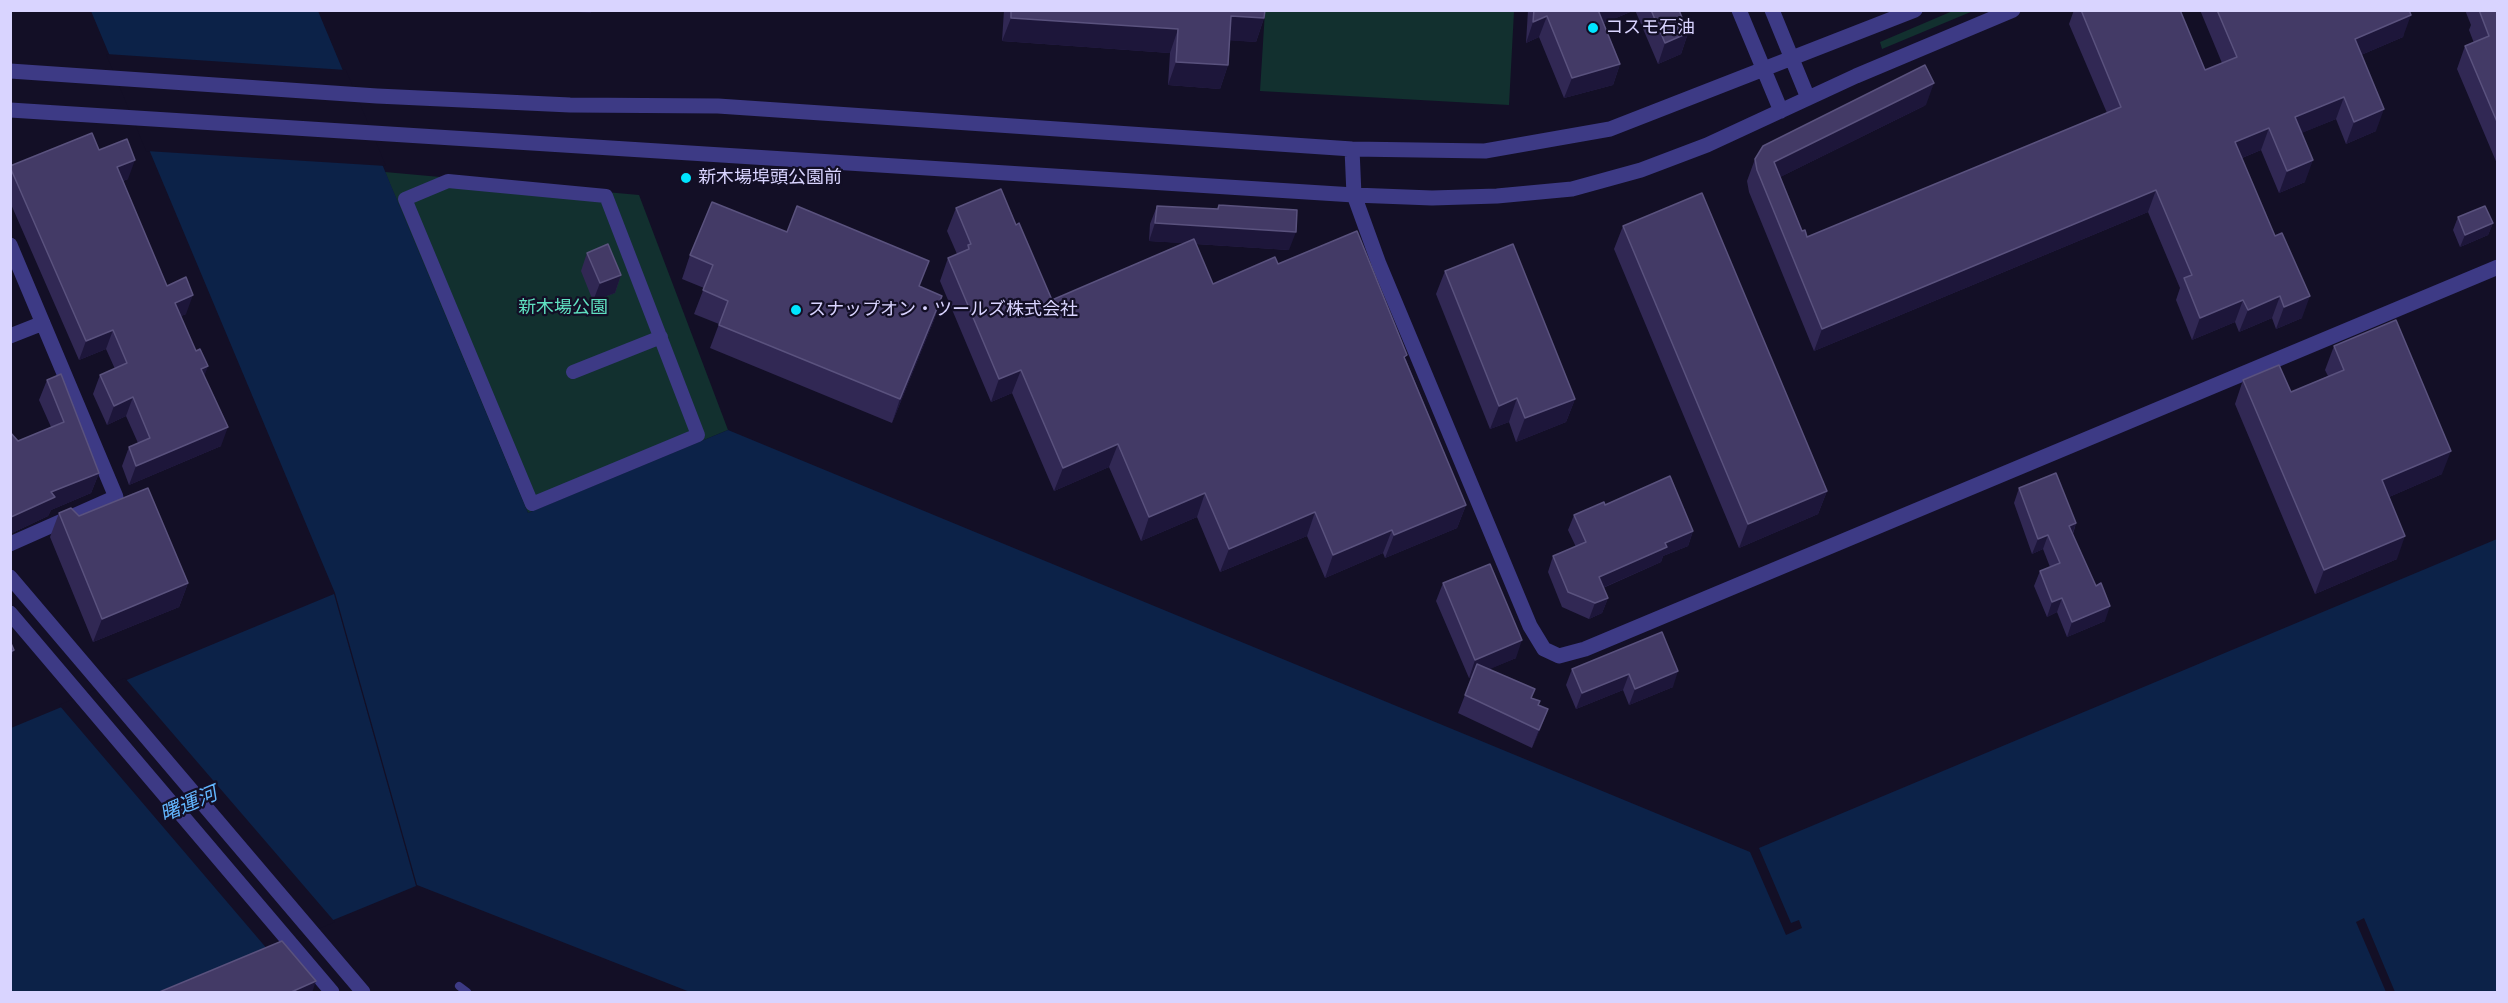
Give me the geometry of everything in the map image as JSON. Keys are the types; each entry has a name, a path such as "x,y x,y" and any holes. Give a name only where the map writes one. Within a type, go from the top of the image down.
{"street":[{"path":"1739,10 1781,111"},
{"path":"1772,10 1808,98"},
{"path":"10,71 377,96 570,105 718,106 1353,149 1485,151 1610,129 1915,10"},
{"path":"10,110 1354,195 1432,198 1572,189 1641,170 1707,144 2013,10"},
{"path":"1353,149 1354,195 1379,264 1530,626 1544,649 1559,656 1585,649 2498,267"},
{"path":"448,182 606,196 660,337 698,435 532,504 405,199 448,182"},
{"path":"10,245 116,497 10,544"},
{"path":"10,336 43,323"},
{"path":"573,372 660,337"},
{"path":"10,577 363,993"},
{"path":"13,616 332,993"}],"green space":[{"path":"1955,10 1973,11 1882,49 1880,42"},
{"path":"1265,11 1514,11 1509,105 1260,91"},
{"name":"新木場公園","path":"385,172 639,195 728,430 528,513"}],"water":[{"path":"91,11 318,11 528,513 728,430 1750,852 1786,935 1802,928 1799,920 1791,923 1759,848 2497,539 2497,992 690,992 417,885 335,593"},
{"name":"曙運河","path":"334,594 416,886 158,992 11,992 11,728"}],"pier":[{"path":"106,54 346,70 386,166 146,151"},
{"path":"125,678 335,922 268,950 59,705"},
{"path":"2364,918 2395,992 2386,992 2356,922"}],"building":[{"path":"1011,10 1265,10 1264,18 1231,16 1228,65 1176,62 1178,29 1011,18"},
{"path":"1534,10 1598,10 1620,64 1572,78 1547,16 1533,22"},
{"path":"1651,10 1679,10 1688,33 1665,43"},
{"path":"2081,10 2180,10 2205,70 2237,57 2217,10 2409,10 2411,15 2355,39 2384,109 2354,122 2344,97 2295,117 2313,160 2287,171 2269,128 2235,142 2275,236 2282,233 2310,296 2284,307 2280,296 2248,310 2243,300 2200,318 2184,278 2192,275 2156,190 1822,329 1757,170 1755,159 1763,146 1925,65 1934,83 1774,162 1802,231 1805,230 1807,237 2121,107"},
{"path":"2479,10 2498,10 2498,124 2465,46 2489,36"},
{"path":"92,133 99,150 127,139 135,160 117,167 167,286 186,277 193,295 175,303 196,351 200,349 208,366 201,369 228,427 136,466 129,447 150,438 133,397 114,406 100,375 127,363 113,330 86,341 10,167"},
{"path":"1001,189 1016,225 1019,223 1052,300 1194,239 1213,284 1275,257 1278,264 1357,231 1407,355 1404,357 1466,505 1394,535 1392,530 1333,555 1315,512 1229,549 1205,493 1149,517 1118,444 1063,468 1021,370 999,379 948,258 969,249 968,245 971,244 956,208"},
{"path":"1702,193 1827,491 1748,524 1623,226"},
{"path":"712,202 787,232 797,206 929,261 919,286 942,296 900,399 719,325 728,301 703,290 713,265 690,255"},
{"path":"1219,205 1297,210 1296,232 1155,223 1157,206 1218,209"},
{"path":"2485,206 2493,223 2465,235 2458,217"},
{"path":"608,244 621,275 600,283 587,253"},
{"path":"1513,244 1575,399 1525,418 1517,398 1499,406 1445,271"},
{"path":"2396,320 2451,451 2382,480 2405,536 2324,570 2243,380 2279,365 2291,392 2344,370 2334,346"},
{"path":"61,374 99,473 51,492 55,497 11,517 10,432 18,441 64,422 47,380"},
{"path":"2056,473 2076,523 2069,526 2096,586 2101,583 2110,606 2072,622 2062,598 2052,602 2040,571 2060,563 2048,535 2038,539 2019,488"},
{"path":"1670,476 1693,531 1665,543 1667,547 1599,577 1608,598 1595,603 1568,592 1553,556 1586,542 1574,515 1604,502 1605,505"},
{"path":"148,488 188,583 102,619 59,513 71,508 79,516"},
{"path":"1490,564 1522,640 1475,660 1443,583"},
{"path":"1662,632 1678,671 1635,689 1629,674 1582,693 1572,669"},
{"path":"1477,664 1535,689 1531,698 1540,701 1538,705 1548,709 1539,730 1465,695"},
{"path":"282,941 316,981 289,993 157,993"}],"place":[{"name":"コスモ石油","path":"1593,28"},
{"name":"新木場埠頭公園前","path":"686,178"},
{"name":"スナップオン・ツールズ株式会社","path":"796,310"}]}
